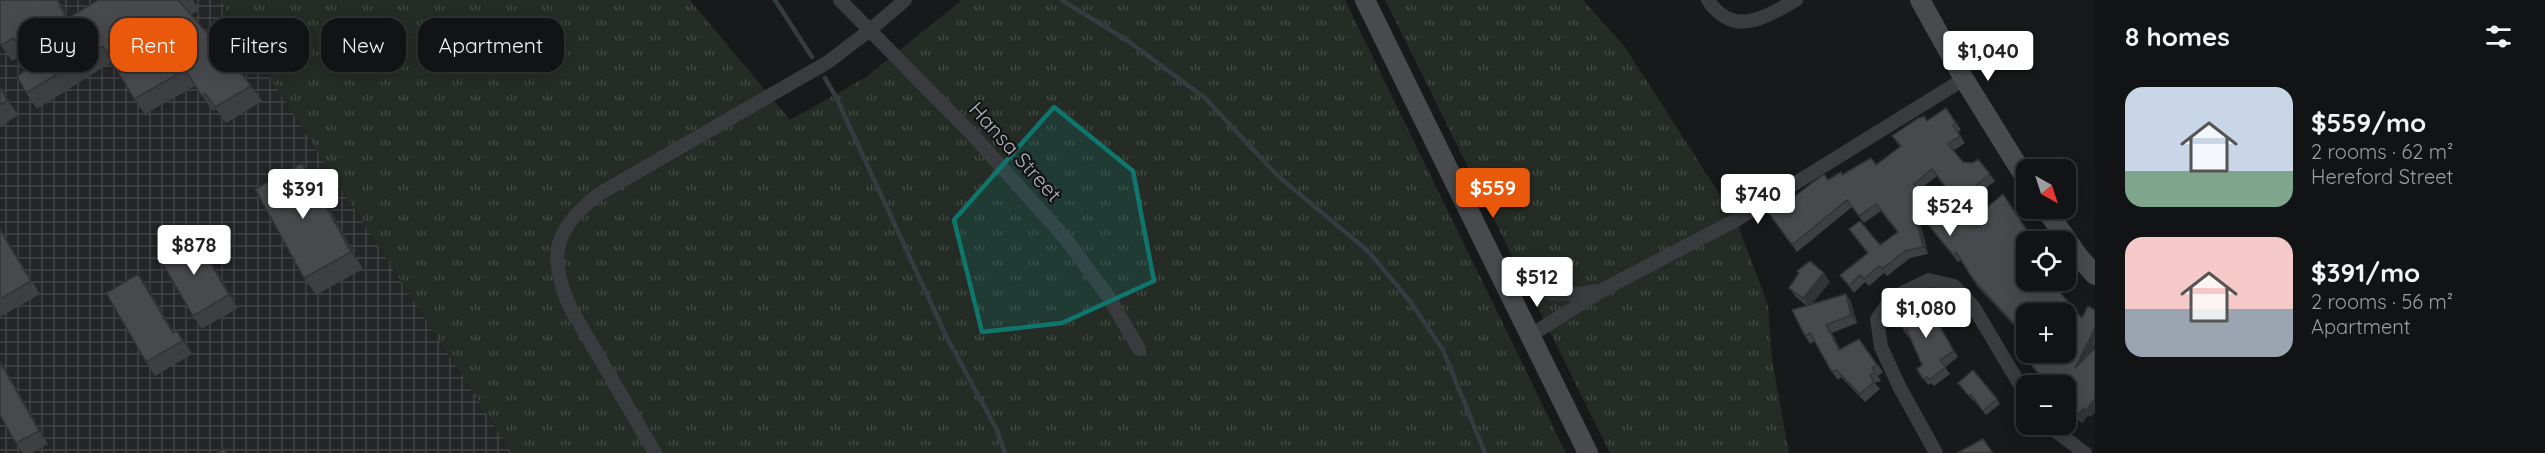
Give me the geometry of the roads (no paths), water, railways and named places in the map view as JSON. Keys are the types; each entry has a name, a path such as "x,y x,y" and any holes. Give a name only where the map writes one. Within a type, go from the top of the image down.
{"main road":[{"path":"1365,0 1588,453"},
{"path":"1920,0 1964,79 2016,163"},
{"path":"2053,219 2078,256 2095,275"}],"street":[{"name":"Hansa Street","path":"840,0 971,133 1066,239 1110,299 1139,349"},
{"path":"655,453 570,309 561,287 556,259 568,224 577,211 599,194 828,62 905,0"},
{"path":"1708,0 1719,15 1734,22 1755,20 1796,0"},
{"path":"1531,335 1606,288 1736,220 1964,79"},
{"path":"1489,253 1527,286 1544,294 1567,296 1606,288"},
{"path":"1936,453 1900,388 1881,346 1877,319 1892,298 1929,280 1954,286 1973,306 2016,378"},
{"path":"2061,435 2085,453"}],"waterway":[{"path":"775,0 812,57"},
{"path":"1062,0 1128,41 1205,98 1278,176 1368,251 1409,300 1443,350 1485,453"},
{"path":"825,78 836,97 947,338 997,430 1005,453"}]}
